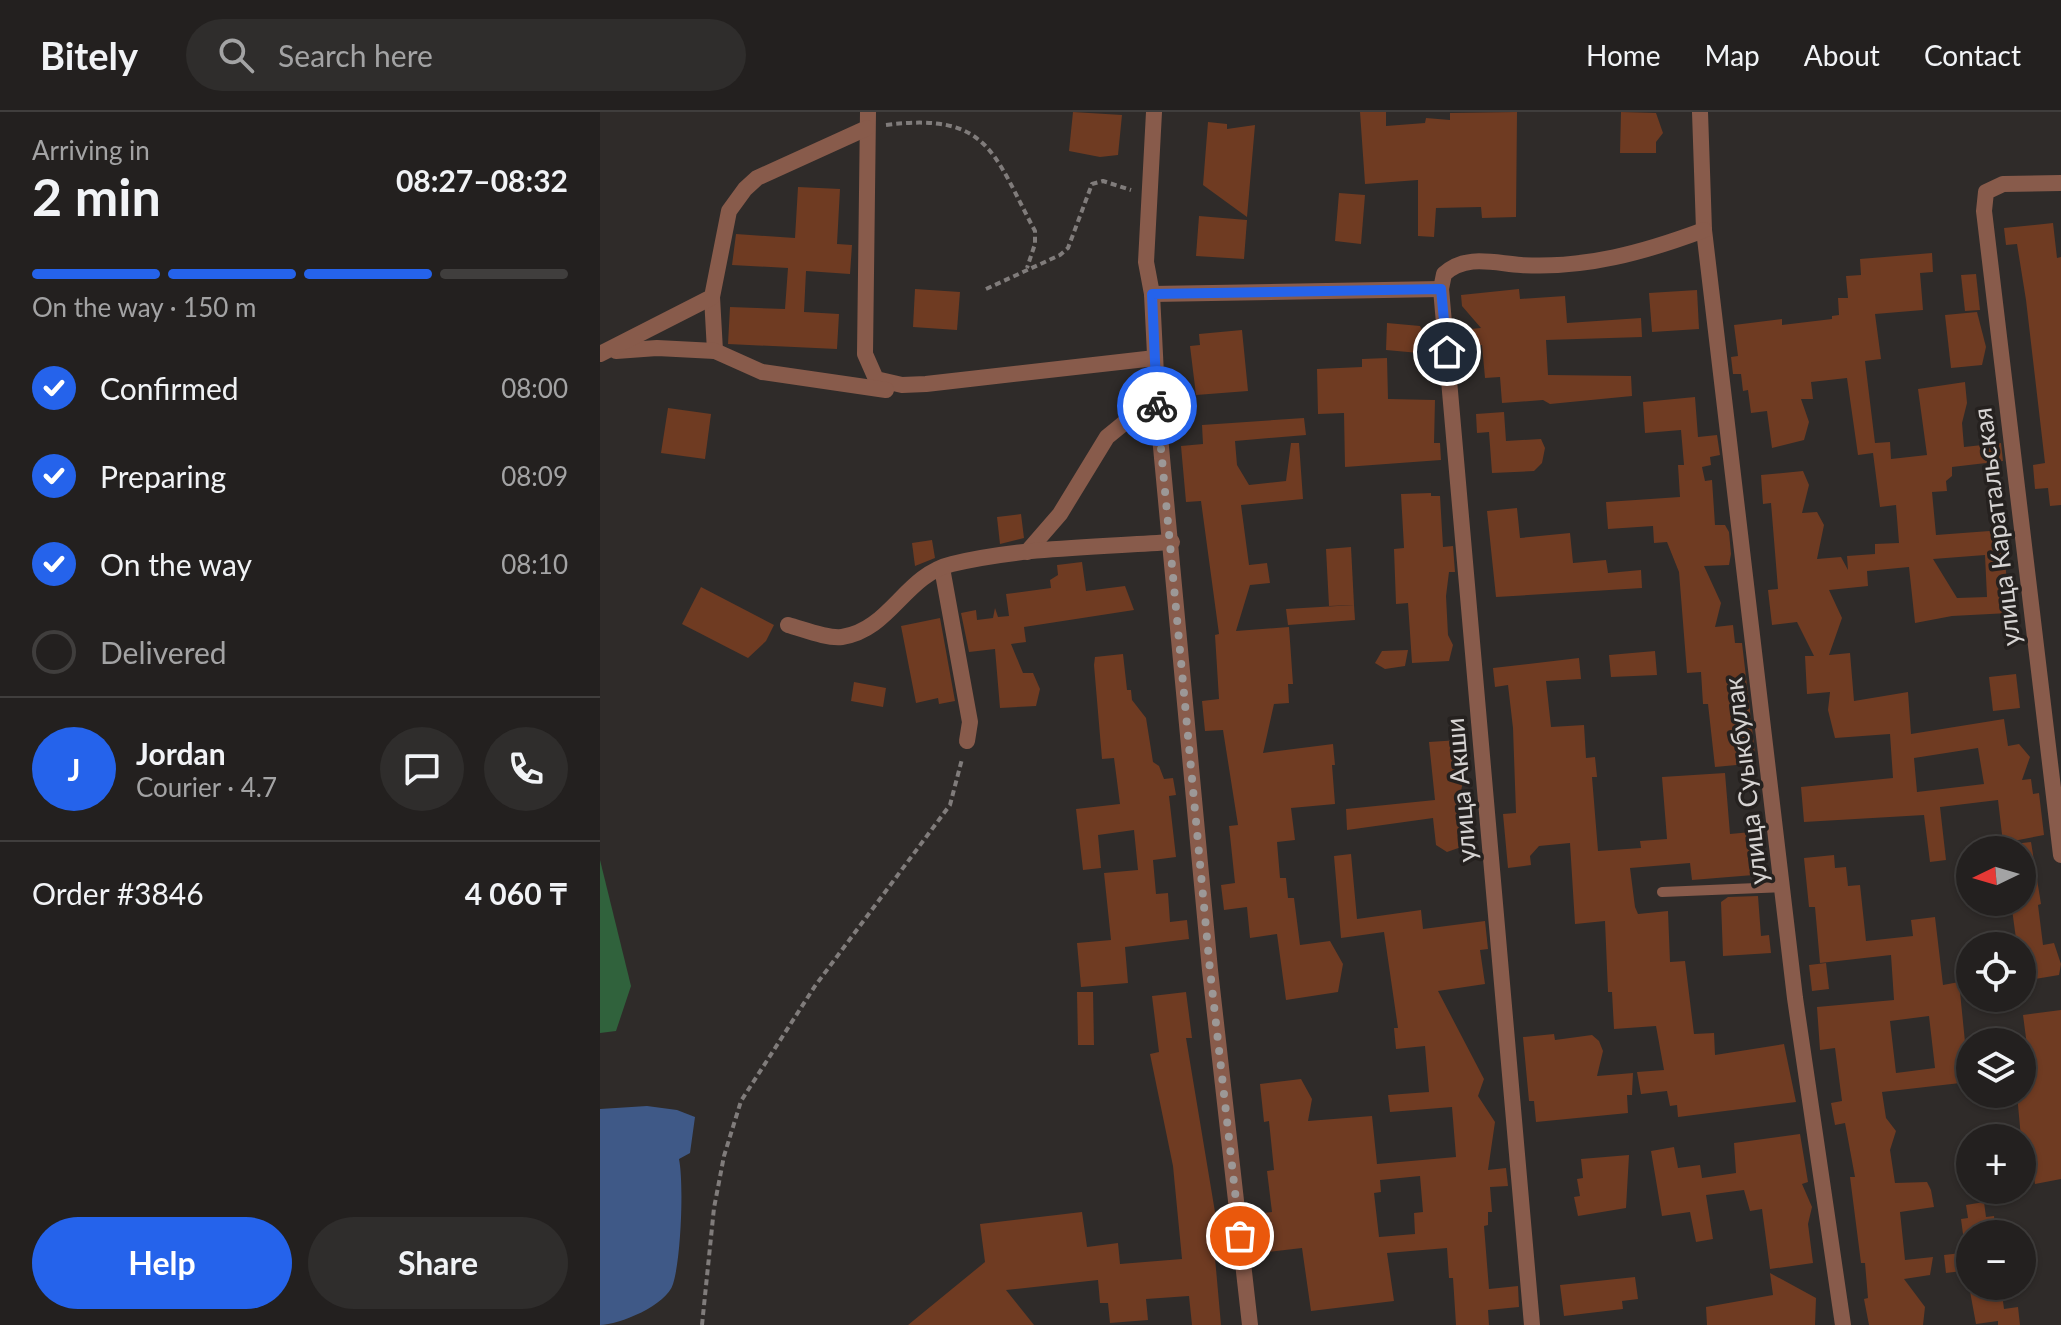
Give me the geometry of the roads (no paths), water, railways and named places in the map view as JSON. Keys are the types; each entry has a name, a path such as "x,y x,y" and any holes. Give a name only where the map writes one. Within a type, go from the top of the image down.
{"street":[{"path":"1154,112 1146,262 1152,294 1158,415 1210,970 1250,1325"},
{"name":"улица Суыкбулак","path":"1700,112 1704,230 1783,887 1843,1325"},
{"path":"715,351 712,297 729,211 757,178 868,120 865,354 861,384"},
{"name":"улица Каратальская","path":"2061,183 2003,184 1986,192 1986,226 2061,855"},
{"path":"1152,294 1441,289 1444,274 1463,260 1535,266 1622,258 1704,230"},
{"name":"улица Акши","path":"1441,289 1532,1325"},
{"path":"605,353 712,297"},
{"path":"605,353 657,348 715,351 762,372 861,384 885,390 898,390 902,385"},
{"path":"865,354 876,379 902,385 1155,358"},
{"path":"1027,552 1060,514 1107,437 1134,415 1158,415"},
{"path":"788,625 841,637 876,624 911,584 942,568 1027,552 1172,542"},
{"path":"942,568 970,722 967,741"}],"lane":[{"path":"1662,892 1783,887"}],"water":[{"path":"647,1106 677,1110 695,1117 690,1153 679,1159 681,1203 676,1272 669,1292 652,1306 630,1318 600,1325 600,1109"}]}
